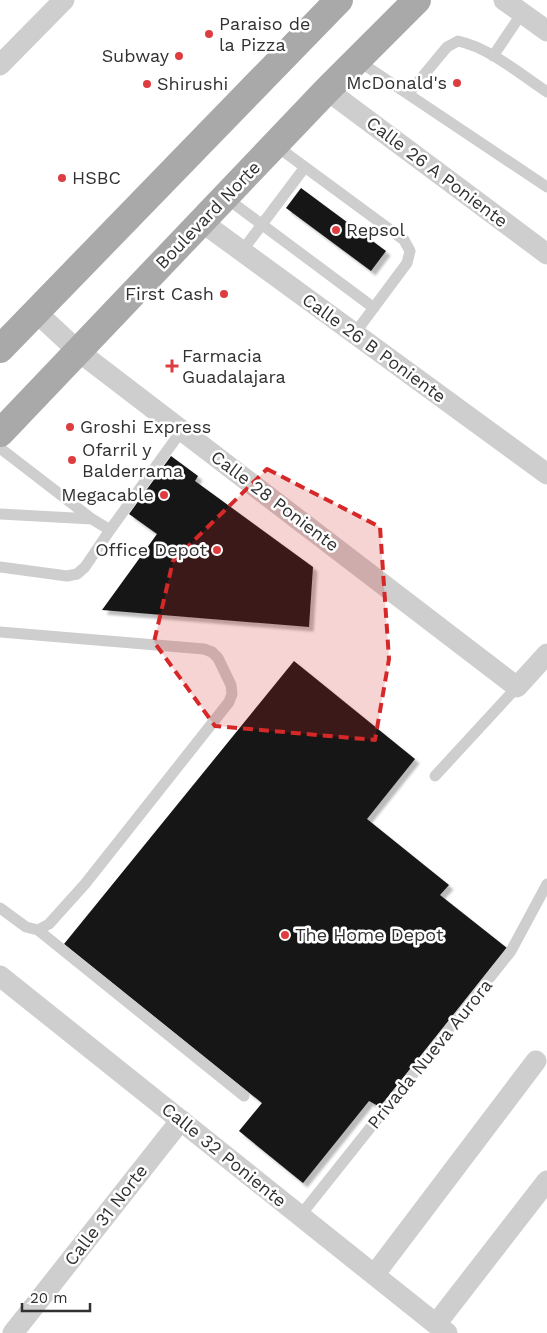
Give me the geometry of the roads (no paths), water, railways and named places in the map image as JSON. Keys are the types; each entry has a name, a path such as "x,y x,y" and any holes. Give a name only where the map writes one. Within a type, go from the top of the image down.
{"main road":[{"path":"0,349 290,48 339,0"},
{"name":"Boulevard Norte","path":"0,433 327,90 417,0"}],"street":[{"path":"0,65 64,0"},
{"path":"504,0 547,31"},
{"name":"Calle 26 A Poniente","path":"327,90 547,254"},
{"name":"Calle 26 B Poniente","path":"202,222 547,474"},
{"name":"Calle 28 Poniente","path":"36,312 78,351 517,687"},
{"path":"517,687 547,654"},
{"name":"Calle 32 Poniente","path":"0,976 442,1328"},
{"path":"374,1275 536,1060"},
{"name":"Calle 31 Norte","path":"13,1333 181,1120"},
{"path":"442,1328 547,1181"}],"lane":[{"path":"493,56 522,13"},
{"path":"408,94 447,47 458,41 469,43 493,56 547,92"},
{"path":"358,60 547,187"},
{"path":"275,145 404,240 410,251 407,263 355,333"},
{"path":"242,251 304,167"},
{"path":"224,197 374,308"},
{"path":"0,567 67,576 77,574 85,567 182,430"},
{"path":"0,448 92,519 110,530"},
{"path":"0,514 92,519"},
{"path":"0,632 204,648 218,658 231,685 232,694 228,702 85,884 49,924 38,930"},
{"path":"435,776 517,687"},
{"name":"Privada Nueva Aurora","path":"300,1216 511,952 547,884"},
{"path":"0,908 26,927 38,930 244,1096"}],"place":[{"name":"Paraiso de la Pizza","path":"209,34"},
{"name":"Subway","path":"179,56"},
{"name":"McDonald's","path":"457,83"},
{"name":"Shirushi","path":"147,84"},
{"name":"HSBC","path":"62,178"},
{"name":"Repsol","path":"336,230"},
{"name":"First Cash","path":"224,294"},
{"name":"Farmacia Guadalajara","path":"172,366"},
{"name":"Groshi Express","path":"70,427"},
{"name":"Ofarril y Balderrama","path":"72,460"},
{"name":"Megacable","path":"164,495"},
{"name":"Office Depot","path":"217,550"},
{"name":"The Home Depot","path":"285,935"}]}
